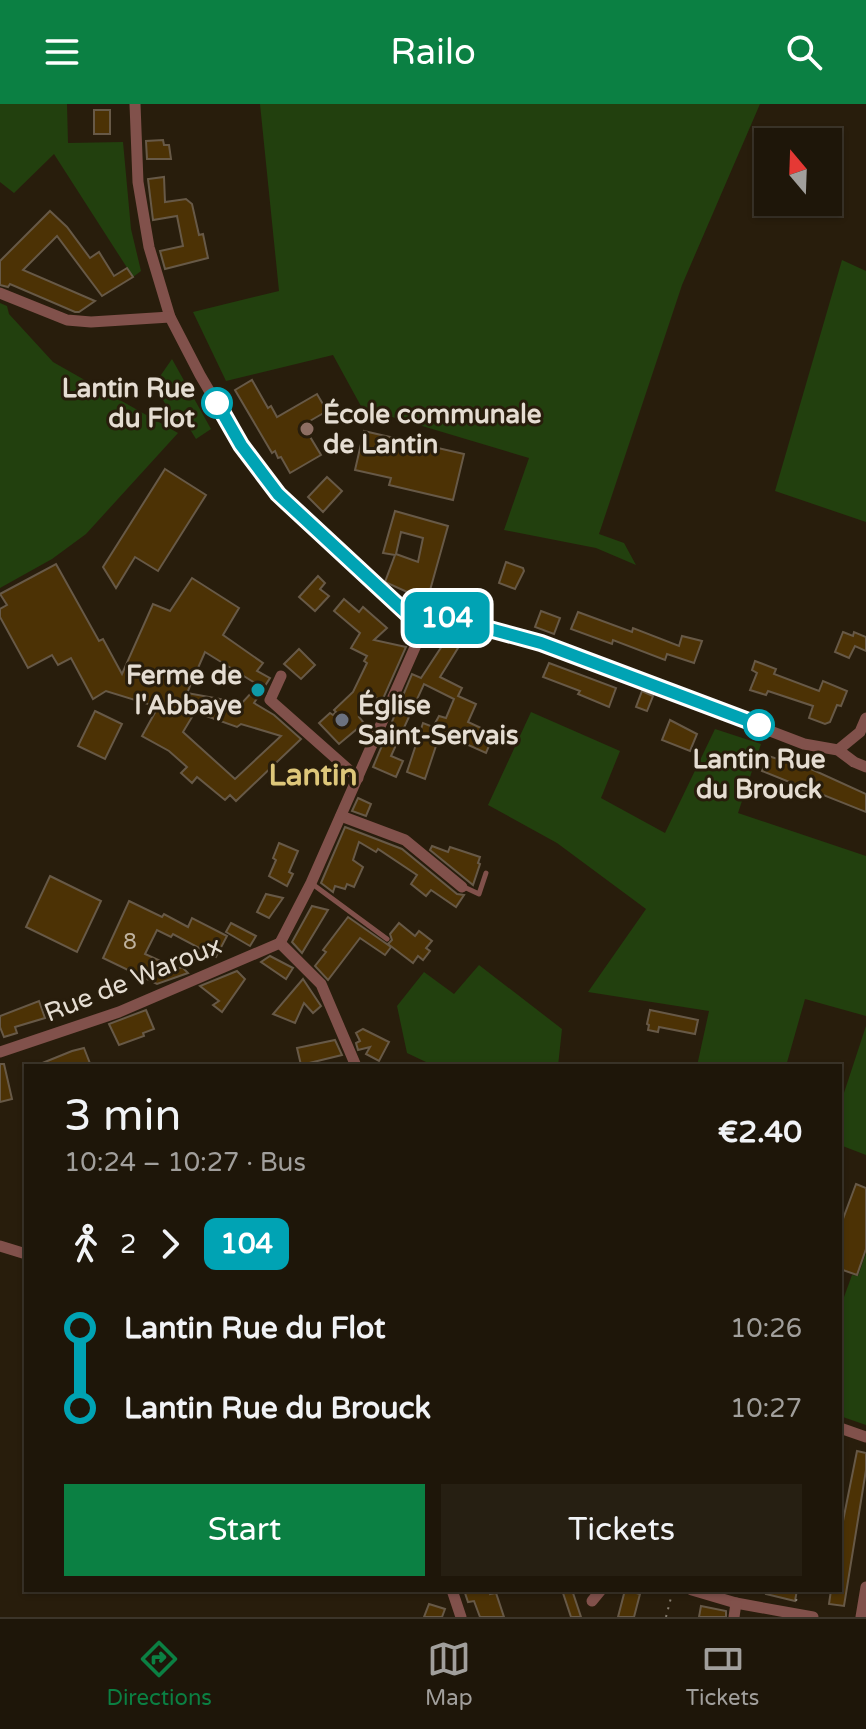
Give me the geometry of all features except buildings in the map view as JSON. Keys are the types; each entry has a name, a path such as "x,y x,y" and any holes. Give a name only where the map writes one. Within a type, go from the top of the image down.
{"street":[{"path":"135,104 138,182 149,247 170,317 257,468 278,494 416,622 416,645 311,883 280,943 321,984 355,1064"},
{"path":"0,293 67,320 91,322 170,317"},
{"path":"416,622 449,618 541,643 804,744 838,750 866,767"},
{"path":"281,676 270,700 358,778"},
{"path":"838,750 860,732 866,718"},
{"path":"341,816 405,840 462,887"},
{"name":"Rue de Waroux","path":"0,1052 119,1012 280,943"},
{"path":"0,1246 24,1253"},
{"path":"842,1429 866,1437"},
{"path":"861,1617 866,1587"},
{"path":"453,1592 461,1617"},
{"path":"592,1601 599,1592"},
{"path":"699,1592 736,1603 813,1617"},
{"path":"734,1617 736,1603"}],"lane":[{"path":"462,887 479,894 486,873"},
{"path":"311,883 387,939"}],"path":[{"path":"666,1617 672,1592"}],"green space":[{"path":"0,104 67,104 68,143 123,142 131,229 141,271 133,277 54,154 14,193 0,182"},
{"path":"260,104 760,104 682,285 599,534 624,543 636,565 596,548 504,530 529,458 362,408 333,355 226,381 193,312 279,291"},
{"path":"842,260 866,271 866,522 775,491"},
{"path":"0,303 7,306 9,314 53,362 178,433 86,534 52,559 0,588"},
{"path":"172,359 211,429 196,439 185,421 178,425 154,385"},
{"path":"531,712 620,751 601,798 665,833 715,729 761,744 738,813 866,856 866,1016 805,999 787,1064 697,1064 709,1011 588,992 646,909 557,843 488,805"},
{"path":"479,965 562,1029 558,1064 426,1064 407,1053 397,1006 424,972 454,994"},
{"path":"866,1026 866,1155 842,1146 842,1099"},
{"path":"866,1253 866,1425 842,1417 842,1302 852,1275 858,1276"}],"bus line":[{"name":"104","path":"217,403 241,445 278,494 416,622 449,618 541,643 759,725"}],"place":[{"name":"Lantin Rue du Flot","path":"217,403"},
{"name":"École communale de Lantin","path":"307,429"},
{"name":"Ferme de l'Abbaye","path":"258,690"},
{"name":"Église Saint-Servais","path":"342,720"},
{"name":"Lantin Rue du Brouck","path":"759,725"}],"district":[{"name":"Lantin","path":"313,775"}]}
